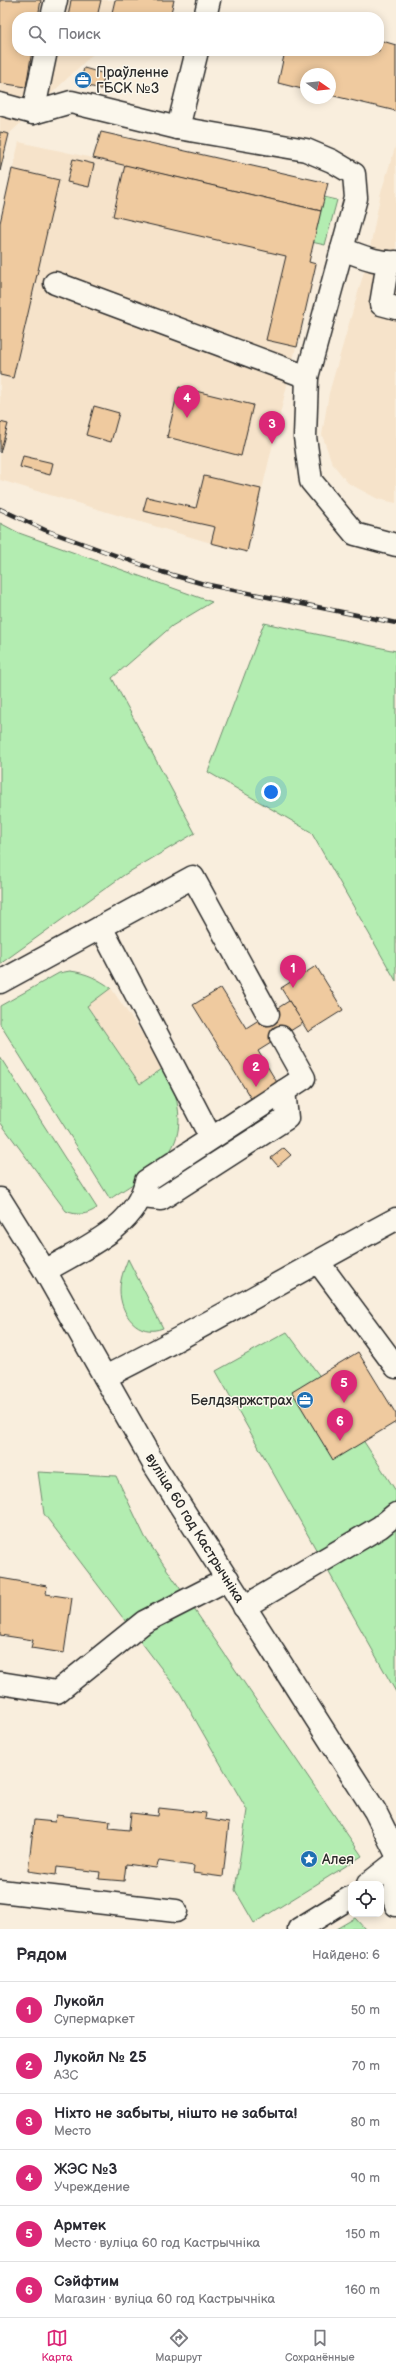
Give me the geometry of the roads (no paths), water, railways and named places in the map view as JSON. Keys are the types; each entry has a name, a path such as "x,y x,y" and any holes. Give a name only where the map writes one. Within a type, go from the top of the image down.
{"street":[{"path":"53,12 56,0"},
{"path":"206,12 209,0"},
{"path":"33,114 45,56"},
{"path":"178,128 196,56"},
{"path":"0,104 33,114 71,102 178,128 306,150 332,161 354,174 356,198 307,377 304,437 311,481 355,534 396,545"},
{"path":"342,249 392,262 381,304 396,308"},
{"path":"55,283 307,377"},
{"path":"0,982 193,877 268,1014"},
{"path":"101,927 211,1138"},
{"path":"45,1271 117,1228 143,1197 146,1180 304,1078 281,1037"},
{"path":"143,1197 162,1199 287,1118 284,1091"},
{"name":"вуліца 60 год Кастрычніка","path":"0,1199 45,1271 155,1466 375,1811 396,1853"},
{"path":"105,1377 177,1341 238,1305 394,1224"},
{"path":"319,1263 396,1367"},
{"path":"244,1607 380,1527 396,1514"},
{"path":"0,1683 57,1692 144,1622 228,1579"},
{"path":"372,1881 396,1862"},
{"path":"396,1883 394,1899 396,1905"},
{"path":"0,1891 176,1911"},
{"path":"299,1929 348,1899"}],"railway":[{"path":"0,509 45,530 162,572 204,584 396,623"}],"place":[{"name":"Праўленне ГБСК №3","path":"83,80"},
{"name":"ЖЭС №3","path":"187,418"},
{"name":"Ніхто не забыты, нішто не забыта!","path":"272,444"},
{"name":"Лукойл","path":"293,988"},
{"name":"Лукойл № 25","path":"256,1087"},
{"name":"Белдзяржстрах","path":"305,1400"},
{"name":"Армтек","path":"344,1403"},
{"name":"Сэйфтим","path":"340,1441"},
{"name":"Алея","path":"309,1859"}]}
